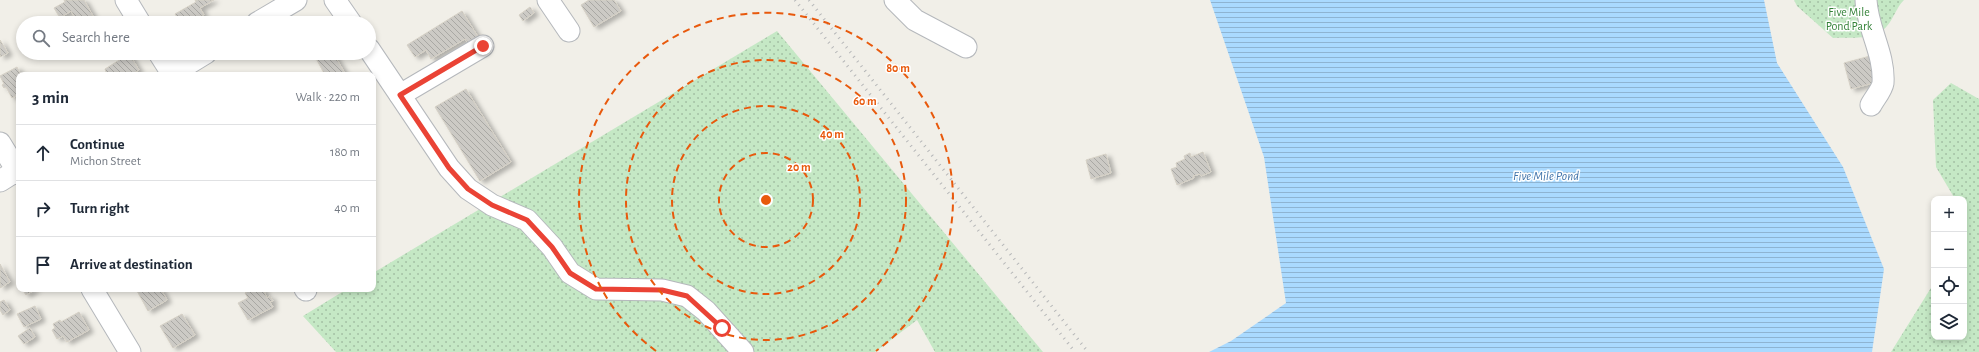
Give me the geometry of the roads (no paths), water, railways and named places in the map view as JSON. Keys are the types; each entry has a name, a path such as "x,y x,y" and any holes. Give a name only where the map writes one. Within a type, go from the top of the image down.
{"street":[{"path":"126,0 136,16"},
{"path":"269,16 296,0"},
{"path":"335,0 346,16"},
{"path":"548,0 569,31"},
{"path":"895,0 915,20 966,47"},
{"path":"1866,0 1867,13 1879,48 1883,84 1871,105"},
{"path":"400,95 483,46"},
{"path":"376,59 449,168 468,189 492,205 527,220 552,247 570,273 596,289 662,290 687,296 706,311 743,352"},
{"path":"163,60 169,72"},
{"path":"176,72 195,60"},
{"path":"0,143 14,174"},
{"path":"94,292 130,352"}],"water":[{"name":"Five Mile Pond","path":"1210,0 1764,0 1777,63 1843,167 1884,269 1872,352 1209,352 1231,341 1286,303 1264,157"}],"railway":[{"path":"795,0 1075,352"},
{"path":"809,0 1088,352"}],"park label":[{"name":"Five Mile Pond Park","path":"1849,19"}]}
